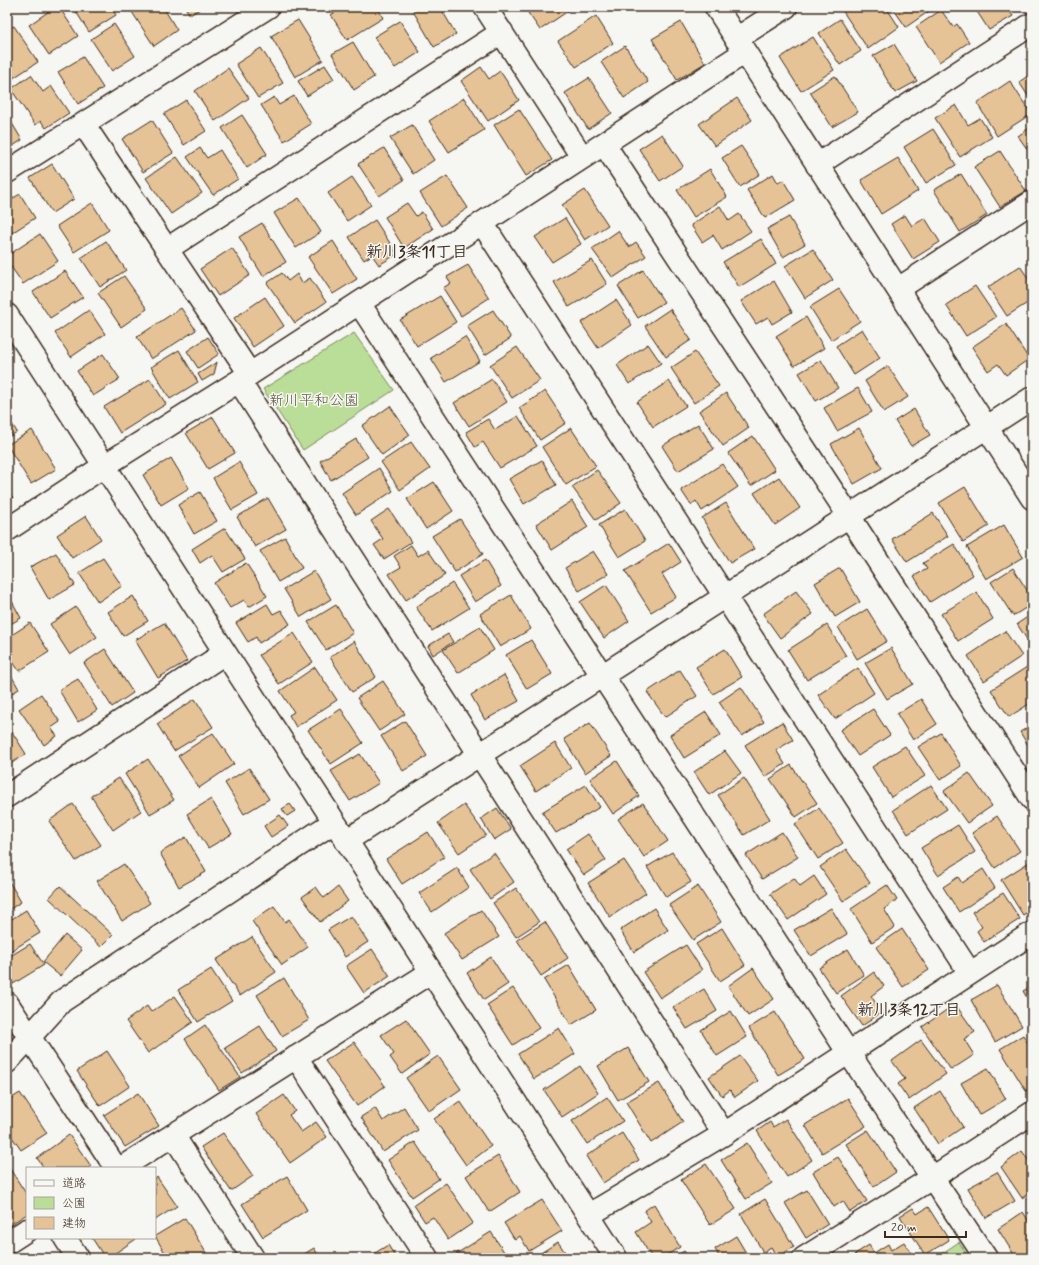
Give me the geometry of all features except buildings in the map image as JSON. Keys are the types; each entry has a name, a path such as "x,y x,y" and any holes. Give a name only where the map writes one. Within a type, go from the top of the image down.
{"street":[{"path":"7,172 84,125 268,7"},
{"path":"485,7 582,157"},
{"path":"716,7 1032,498"},
{"path":"7,530 604,144 740,45 786,7"},
{"path":"817,165 1032,24"},
{"path":"167,249 502,32"},
{"path":"84,125 167,249 244,377 479,754 724,1134"},
{"path":"604,144 849,516 1032,799"},
{"path":"898,290 1032,202"},
{"path":"482,223 970,973"},
{"path":"359,303 848,1052 986,1258"},
{"path":"7,315 616,1258"},
{"path":"346,841 1032,398"},
{"path":"7,796 225,653"},
{"path":"7,1062 62,1001 334,822"},
{"path":"589,1215 724,1134 1032,933"},
{"path":"123,1167 431,972"},
{"path":"7,1002 115,1167"},
{"path":"296,1057 427,1258"},
{"path":"804,1258 932,1178 1032,1112"},
{"path":"173,1136 253,1258"},
{"path":"7,1243 26,1231"},
{"path":"66,1239 78,1258"}],"green space":[{"name":"新川平和公園","path":"354,333 394,390 303,450 263,389"},
{"path":"959,1242 969,1258 935,1258"}],"district":[{"name":"新川3条11丁目","path":"417,251"},
{"name":"新川3条12丁目","path":"909,1009"}]}
